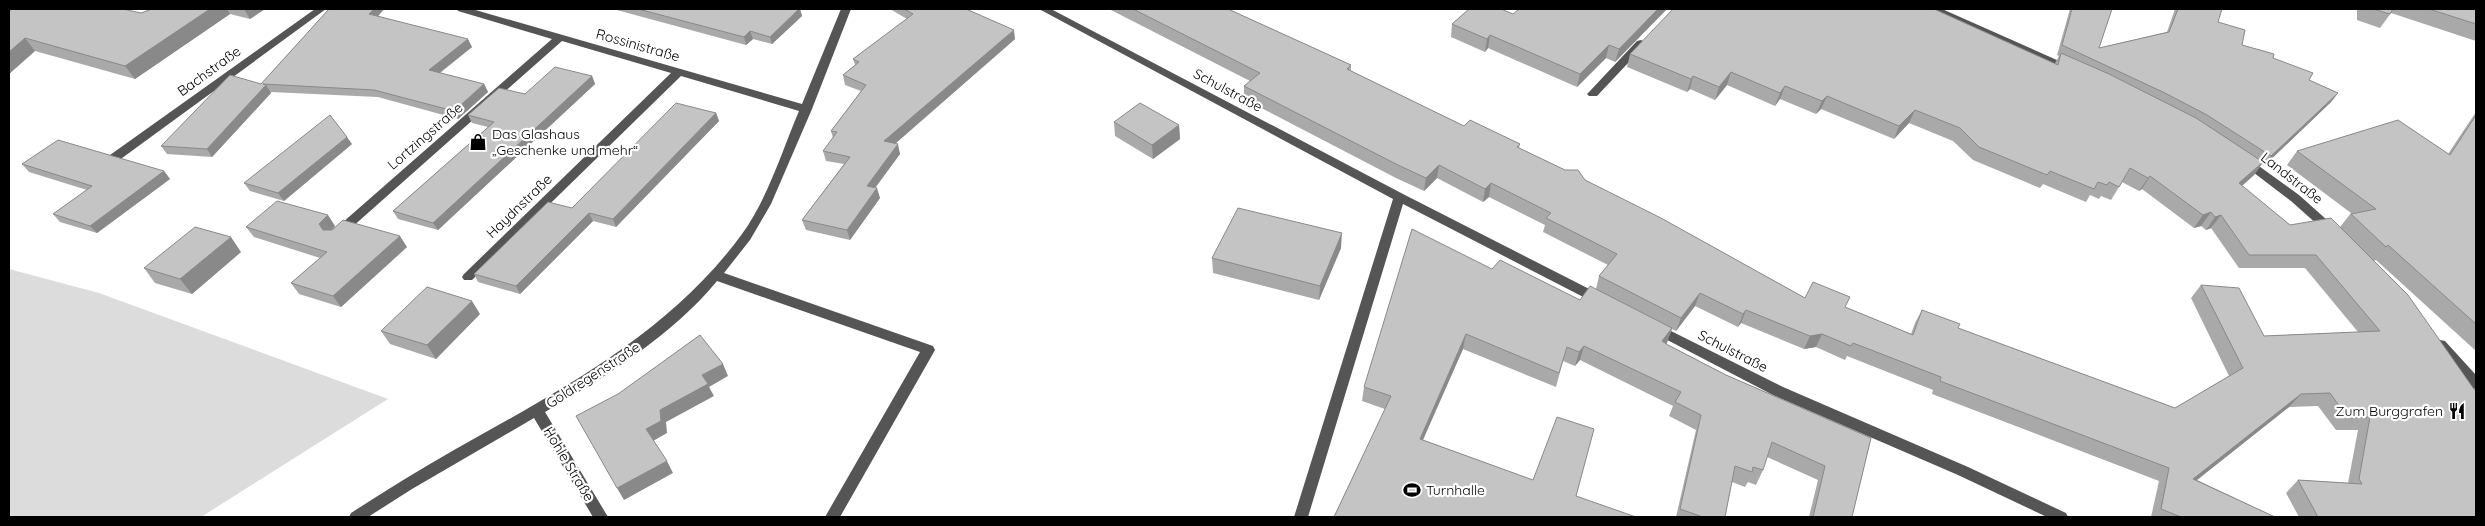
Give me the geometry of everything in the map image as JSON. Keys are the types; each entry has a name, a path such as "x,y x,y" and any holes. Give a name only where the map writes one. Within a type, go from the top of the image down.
{"street":[{"name":"Bachstraße","path":"114,158 321,9"},
{"name":"Rossinistraße","path":"462,9 806,109"},
{"name":"Goldregenstraße","path":"356,517 428,471 538,411 586,382 636,348 678,312 715,275 746,235 770,195 846,9"},
{"name":"Schulstraße","path":"1044,9 1399,197 1608,304"},
{"path":"1934,9 2080,73"},
{"path":"1593,94 1647,37"},
{"name":"Lortzingstraße","path":"334,236 559,38"},
{"name":"Haydnstraße","path":"468,277 678,73"},
{"name":"Landstraße","path":"2232,152 2274,181 2338,236"},
{"path":"1301,517 1363,320 1399,197"},
{"path":"715,275 928,350 832,517"},
{"name":"Schulstraße","path":"1643,322 1778,391 1964,471 2061,517"},
{"path":"2430,334 2476,384"},
{"name":"Hohle Straße","path":"538,411 601,517"}],"shaded area":[{"path":"9,269 99,293 388,399 201,517 9,516"}],"building":[{"path":"12,9 123,9 141,13 152,9 210,9 125,66 25,38 9,52 9,11"},
{"path":"329,9 374,9 369,14 468,39 429,70 484,84 454,111 374,90 263,84 266,85 207,149 161,146 230,75 261,84"},
{"path":"638,9 799,9 770,37 750,31 744,37"},
{"path":"904,9 966,9 1014,30 884,141 898,144 867,186 877,188 847,230 802,220 850,157 823,151 837,132 831,131 866,85 843,75 859,62 853,59 913,14"},
{"path":"1133,9 1228,9 1351,65 1347,69 1464,126 1470,120 1520,144 1517,147 1565,170 1578,170 1585,180 1661,218 1805,298 1813,282 1850,297 1845,307 1913,335 1922,310 1960,324 1958,328 2175,408 2243,368 2201,285 2239,288 2264,336 2380,331 2316,255 2249,255 2221,215 2215,217 2211,212 2203,215 2150,176 2148,178 2130,168 2119,187 2109,182 2107,185 2098,182 2094,189 2050,171 2047,175 1979,147 1960,128 1915,110 1899,126 1827,96 1822,101 1785,86 1780,93 1731,72 1719,87 1693,76 1691,79 1630,54 1673,9 1934,9 2058,65 2061,53 2109,74 2196,118 2263,162 2239,183 2290,225 2331,218 2408,295 2476,392 2476,517 2318,517 2298,480 2362,484 2359,479 2370,417 2348,418 2330,393 2301,394 2193,479 2275,517 2181,517 2161,509 2169,468 1940,381 1941,377 1853,343 1851,346 1822,334 1810,336 1746,310 1743,314 1700,293 1681,318 1599,276 1617,254 1546,218 1551,213 1491,183 1485,189 1439,165 1426,178 1398,165 1244,86 1260,73"},
{"path":"1469,9 1501,9 1513,14 1519,9 1658,9 1619,49 1609,45 1580,74 1490,35 1487,39 1452,24"},
{"path":"2072,9 2112,9 2099,48 2169,32 2178,9 2222,9 2218,22 2245,30 2242,45 2274,54 2273,58 2313,73 2309,80 2338,93 2271,156 2207,115 2165,93 2062,45"},
{"path":"2373,9 2393,9 2390,14"},
{"path":"2429,9 2476,9 2476,24"},
{"path":"555,67 592,76 433,223 393,211 494,122 468,115 499,88 525,94"},
{"path":"676,103 716,113 613,219 589,213 516,286 474,274 548,202 572,208"},
{"path":"1140,103 1179,125 1152,145 1114,122"},
{"path":"330,115 347,137 278,193 244,183"},
{"path":"2476,115 2476,324 2388,245 2386,247 2351,214 2376,209 2297,151 2398,120 2450,155"},
{"path":"58,140 164,171 90,226 53,214 92,186 22,164"},
{"path":"277,201 328,215 319,224 323,230 332,230 343,220 400,236 333,296 291,283 327,252 246,227"},
{"path":"1238,208 1342,233 1320,286 1212,258"},
{"path":"195,227 231,237 180,279 144,268"},
{"path":"1412,229 1492,269 1500,260 1580,300 1590,286 1672,328 1662,341 1668,345 1726,375 1871,438 1852,517 1813,517 1825,466 1772,442 1763,470 1753,467 1752,472 1735,466 1725,517 1703,517 1680,509 1701,415 1675,402 1681,392 1584,346 1579,352 1567,347 1559,373 1466,334 1420,439 1533,480 1557,417 1594,429 1576,496 1636,517 1334,517 1391,396 1364,387"},
{"path":"427,287 472,301 427,345 381,331"},
{"path":"700,335 723,364 702,375 708,384 660,410 661,421 646,429 667,461 617,488 576,416 618,394"}],"place":[{"name":"Das Glashaus „Geschenke und mehr“","path":"478,142"},
{"name":"Zum Burggrafen","path":"2457,411"},
{"name":"Turnhalle","path":"1412,490"}]}
